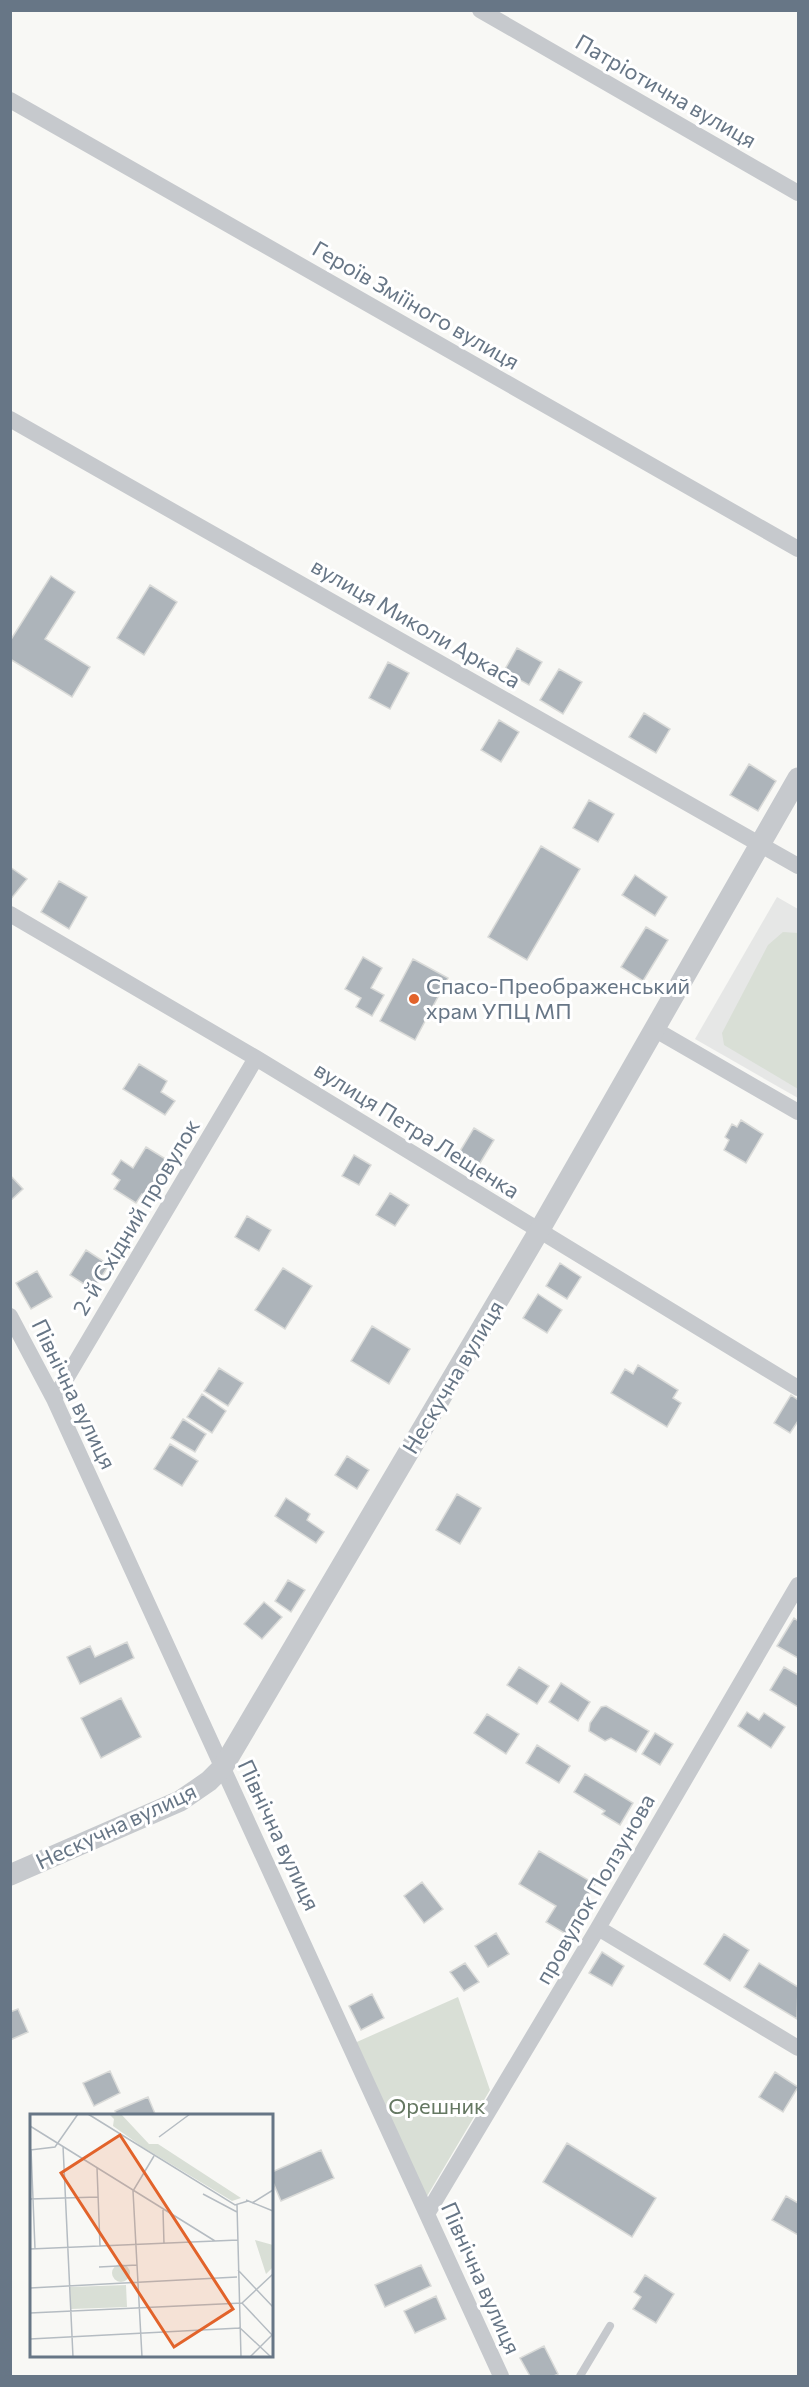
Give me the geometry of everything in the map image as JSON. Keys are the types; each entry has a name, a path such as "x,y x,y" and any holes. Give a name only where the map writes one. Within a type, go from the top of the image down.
{"street":[{"name":"Патріотична вулиця","path":"480,10 798,193"},
{"name":"Героїв Зміїного вулиця","path":"10,100 798,549"},
{"name":"вулиця Миколи Аркаса","path":"10,419 798,866"},
{"name":"Нескучна вулиця","path":"10,1875 180,1801 223,1767 539,1231 798,778"},
{"name":"вулиця Петра Лещенка","path":"10,914 256,1058 798,1388"},
{"path":"654,1029 798,1112"},
{"name":"2-й Східний провулок","path":"54,1399 256,1058"},
{"name":"Північна вулиця","path":"10,1316 54,1399 501,2376"},
{"name":"провулок Ползунова","path":"427,2214 598,1928 798,1585"},
{"path":"598,1928 798,2048"}],"lane":[{"path":"580,2376 610,2326"}],"shaded area":[{"path":"777,897 798,909 798,1098 695,1039"}],"green space":[{"path":"783,932 798,933 798,1089 724,1045 722,1033 768,945"},
{"name":"Орешник","path":"458,1997 490,2090 423,2203 350,2045"}],"building":[{"path":"51,576 75,592 45,639 90,667 72,697 10,659 10,641"},
{"path":"150,585 177,602 144,655 117,638"},
{"path":"517,648 542,662 529,685 504,671"},
{"path":"388,662 409,673 390,709 369,698"},
{"path":"559,669 582,682 563,714 540,700"},
{"path":"644,713 670,729 656,753 629,737"},
{"path":"499,720 519,732 501,762 481,750"},
{"path":"749,764 776,781 758,811 730,795"},
{"path":"589,800 614,814 598,842 573,828"},
{"path":"541,846 580,869 527,960 488,937"},
{"path":"10,867 27,879 10,900"},
{"path":"635,875 667,897 655,916 622,895"},
{"path":"59,881 87,897 69,929 41,912"},
{"path":"646,927 668,940 643,981 621,967"},
{"path":"363,957 382,968 371,988 384,995 372,1016 356,1007 361,998 345,989"},
{"name":"Спасо-Преображенський храм УПЦ МП","path":"413,959 448,978 415,1040 380,1021"},
{"path":"139,1064 167,1081 161,1092 175,1101 165,1115 123,1089"},
{"path":"741,1120 763,1134 746,1163 724,1150 729,1140 725,1137 732,1124 737,1127"},
{"path":"474,1128 494,1140 477,1168 457,1156"},
{"path":"146,1147 172,1163 149,1198 142,1194 136,1203 114,1189 120,1180 112,1174 121,1160 133,1168"},
{"path":"354,1155 371,1165 359,1185 342,1176"},
{"path":"10,1175 23,1189 10,1201"},
{"path":"390,1193 409,1205 395,1226 376,1215"},
{"path":"247,1216 271,1230 259,1251 235,1237"},
{"path":"86,1250 109,1265 93,1290 70,1275"},
{"path":"560,1263 581,1277 567,1299 546,1286"},
{"path":"283,1268 312,1286 285,1329 255,1310"},
{"path":"37,1271 52,1297 31,1309 16,1283"},
{"path":"538,1294 562,1310 547,1333 523,1318"},
{"path":"372,1326 410,1349 389,1384 351,1361"},
{"path":"638,1365 678,1390 673,1398 681,1403 667,1427 611,1393 625,1369 633,1374"},
{"path":"219,1368 243,1383 228,1406 204,1391"},
{"path":"202,1394 226,1411 212,1433 187,1417"},
{"path":"791,1395 798,1400 798,1421 790,1433 774,1423"},
{"path":"183,1419 206,1434 195,1452 171,1438"},
{"path":"170,1444 198,1461 182,1486 154,1469"},
{"path":"347,1456 369,1470 357,1489 335,1475"},
{"path":"457,1494 481,1508 460,1544 436,1530"},
{"path":"286,1498 310,1514 307,1520 324,1532 316,1543 275,1516"},
{"path":"288,1580 305,1590 291,1612 275,1601"},
{"path":"264,1602 282,1617 262,1639 244,1624"},
{"path":"794,1618 798,1621 798,1658 777,1646"},
{"path":"127,1642 134,1658 80,1684 67,1657 90,1646 95,1657"},
{"path":"519,1667 549,1686 537,1704 507,1685"},
{"path":"784,1667 798,1675 798,1707 770,1690"},
{"path":"561,1683 590,1702 578,1721 549,1702"},
{"path":"121,1698 141,1737 101,1758 81,1718"},
{"path":"606,1706 649,1731 636,1752 611,1738 605,1741 589,1731 590,1723 601,1707"},
{"path":"747,1712 759,1720 764,1713 785,1727 771,1748 738,1726"},
{"path":"487,1714 519,1734 506,1754 474,1733"},
{"path":"655,1733 673,1744 660,1765 642,1754"},
{"path":"537,1745 570,1766 559,1783 526,1763"},
{"path":"585,1774 633,1803 620,1825 602,1814 605,1811 574,1792"},
{"path":"539,1851 595,1884 566,1934 546,1922 556,1906 519,1884"},
{"path":"422,1882 443,1909 424,1923 404,1896"},
{"path":"496,1933 509,1954 488,1967 475,1946"},
{"path":"724,1934 749,1950 730,1981 704,1964"},
{"path":"602,1952 624,1966 612,1986 589,1973"},
{"path":"465,1963 479,1982 464,1991 450,1972"},
{"path":"759,1963 798,1987 797,2019 744,1987"},
{"path":"372,1994 384,2018 361,2030 349,2006"},
{"path":"18,2009 28,2032 10,2040 10,2012"},
{"path":"110,2071 120,2093 94,2106 83,2083"},
{"path":"775,2072 798,2087 783,2112 759,2097"},
{"path":"148,2097 155,2114 116,2114 115,2111"},
{"path":"567,2143 656,2198 632,2237 543,2182"},
{"path":"321,2150 334,2178 281,2201 273,2182 273,2172"},
{"path":"786,2196 798,2203 798,2235 772,2220"},
{"path":"421,2265 431,2286 385,2307 375,2285"},
{"path":"645,2275 674,2294 656,2323 633,2309 641,2297 634,2292"},
{"path":"436,2296 446,2319 415,2333 404,2311"},
{"path":"544,2346 558,2374 530,2376 520,2358"}],"place":[{"name":"Спасо-Преображенський храм УПЦ МП","path":"414,999"}]}
